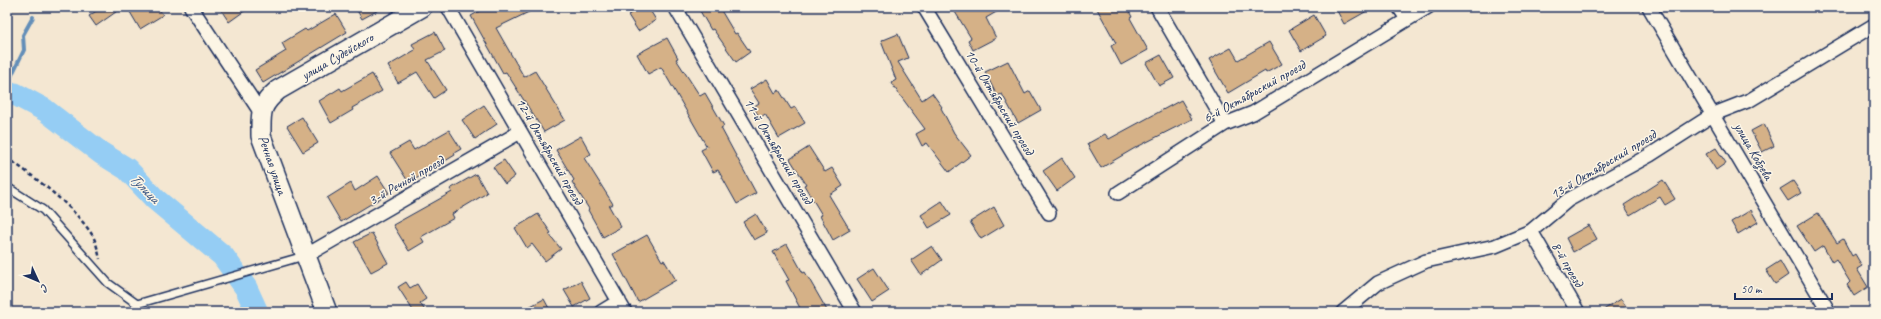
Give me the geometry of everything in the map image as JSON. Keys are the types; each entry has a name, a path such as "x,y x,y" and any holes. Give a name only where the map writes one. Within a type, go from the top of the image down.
{"street":[{"path":"191,7 261,113"},
{"name":"улица Судейского","path":"261,113 266,100 278,90 422,7"},
{"name":"12-й Октябрьский проезд","path":"448,7 622,307"},
{"name":"11-й Октябрьский проезд","path":"675,7 855,312"},
{"name":"10-й Октябрьский проезд","path":"924,7 1049,213"},
{"path":"1157,7 1225,124"},
{"path":"1400,7 1406,19"},
{"name":"6-й Октябрьский проезд","path":"1118,193 1225,124 1252,113 1428,7"},
{"name":"улица Кобзева","path":"1649,7 1714,114 1829,312"},
{"name":"13-й Октябрьский проезд","path":"1343,312 1378,283 1426,261 1495,246 1531,231 1568,200 1650,156 1714,114 1750,100 1874,25"},
{"name":"Речная улица","path":"261,113 261,136 307,255 327,312"},
{"name":"3-й Речной проезд","path":"307,255 520,132"},
{"name":"8-й проезд","path":"1531,231 1578,312"},
{"path":"601,312 622,307"}],"lane":[{"path":"7,187 43,210 108,283 137,304 190,287 268,267 307,255"}],"path":[{"path":"7,158 33,176 62,202 92,234 108,283"}],"building":[{"path":"102,7 123,7 96,26 89,16"},
{"path":"127,7 158,7 163,15 140,29"},
{"path":"219,7 250,7 229,22"},
{"path":"355,7 384,7 362,19"},
{"path":"487,7 539,7 496,28 524,77 535,71 565,120 544,132 506,72 503,73 471,16"},
{"path":"641,7 648,7 656,20 638,31 628,15"},
{"path":"707,7 719,7 735,34 737,33 750,52 736,62 713,29 711,30 700,11"},
{"path":"952,7 1005,7 986,18 996,38 973,50 968,40 971,38"},
{"path":"1096,7 1127,7 1132,17 1130,18 1148,50 1121,65 1111,46 1116,43"},
{"path":"1335,7 1374,7 1344,24"},
{"path":"336,14 347,32 263,83 255,70 286,51 282,43 305,29 307,31"},
{"path":"1314,15 1326,36 1301,51 1289,30"},
{"path":"435,32 445,51 427,60 446,90 434,98 417,72 398,83 388,66 415,50 412,44"},
{"path":"898,34 908,58 898,62 922,100 932,93 942,107 941,108 954,133 971,155 949,172 927,143 922,146 916,134 925,129 891,83 896,80 881,41"},
{"path":"667,38 678,58 676,59 700,96 705,93 724,126 721,128 756,193 737,204 718,170 713,172 701,150 707,147 661,67 648,74 637,54"},
{"path":"1269,42 1282,64 1266,73 1265,71 1228,93 1209,60 1231,48 1238,60"},
{"path":"1161,55 1174,78 1159,86 1146,63"},
{"path":"1008,61 1025,94 1030,91 1041,110 1018,123 1002,94 997,96 985,72"},
{"path":"372,74 382,91 352,108 353,110 331,123 319,101 340,88 342,91"},
{"path":"767,79 775,93 779,90 791,109 795,107 805,123 779,138 765,114 760,118 753,107 759,103 750,89"},
{"path":"1181,100 1192,119 1135,148 1101,168 1087,144 1105,134 1109,139"},
{"path":"484,105 497,124 475,139 462,120"},
{"path":"302,117 318,143 303,152 287,126"},
{"path":"1764,124 1774,146 1762,152 1751,131"},
{"path":"449,130 461,149 454,153 455,155 409,183 390,153 409,142 414,150"},
{"path":"581,136 591,154 584,158 613,204 609,206 621,227 603,237 588,210 589,209 572,182 574,180 556,150"},
{"path":"809,147 825,172 832,168 843,186 829,195 850,230 833,240 820,216 822,215 804,185 806,184 790,159"},
{"path":"1716,148 1726,163 1716,170 1706,154"},
{"path":"1062,158 1075,178 1057,191 1043,171"},
{"path":"504,160 515,176 505,184 493,167"},
{"path":"476,174 487,193 452,214 454,218 421,237 424,242 409,251 393,225 452,192 450,189"},
{"path":"378,176 389,193 341,222 327,198 351,183 355,191"},
{"path":"1663,180 1675,199 1665,205 1660,197 1630,215 1624,205"},
{"path":"1793,181 1801,193 1788,201 1780,189"},
{"path":"942,201 951,215 929,228 921,215"},
{"path":"994,207 1004,225 981,239 970,222"},
{"path":"1751,210 1758,222 1738,234 1731,222"},
{"path":"1818,213 1837,243 1843,239 1852,256 1855,254 1862,266 1857,269 1868,287 1854,296 1847,285 1850,282 1836,259 1832,262 1823,246 1814,252 1797,226"},
{"path":"538,214 551,233 549,234 561,249 545,261 532,244 527,248 515,228"},
{"path":"756,214 767,233 754,240 743,222"},
{"path":"1589,225 1597,239 1573,252 1566,238"},
{"path":"372,233 388,263 371,272 354,242"},
{"path":"647,235 662,261 664,260 676,280 638,302 613,254"},
{"path":"787,244 803,273 805,272 828,312 802,312 786,281 789,280 773,252"},
{"path":"932,246 942,260 921,275 911,260"},
{"path":"1780,261 1788,275 1775,284 1766,270"},
{"path":"874,268 889,291 872,302 857,279"},
{"path":"581,281 590,298 574,307 564,290"},
{"path":"406,282 410,288 417,284 426,299 420,303 426,312 414,312 398,287"},
{"path":"544,299 551,312 519,312"},
{"path":"1621,299 1630,312 1600,312"}],"waterway":[{"path":"7,85 24,50 23,35 33,17"},
{"name":"Тулица","path":"7,94 15,94 45,110 101,153 127,169 155,199 223,256 246,288 257,312"}]}
